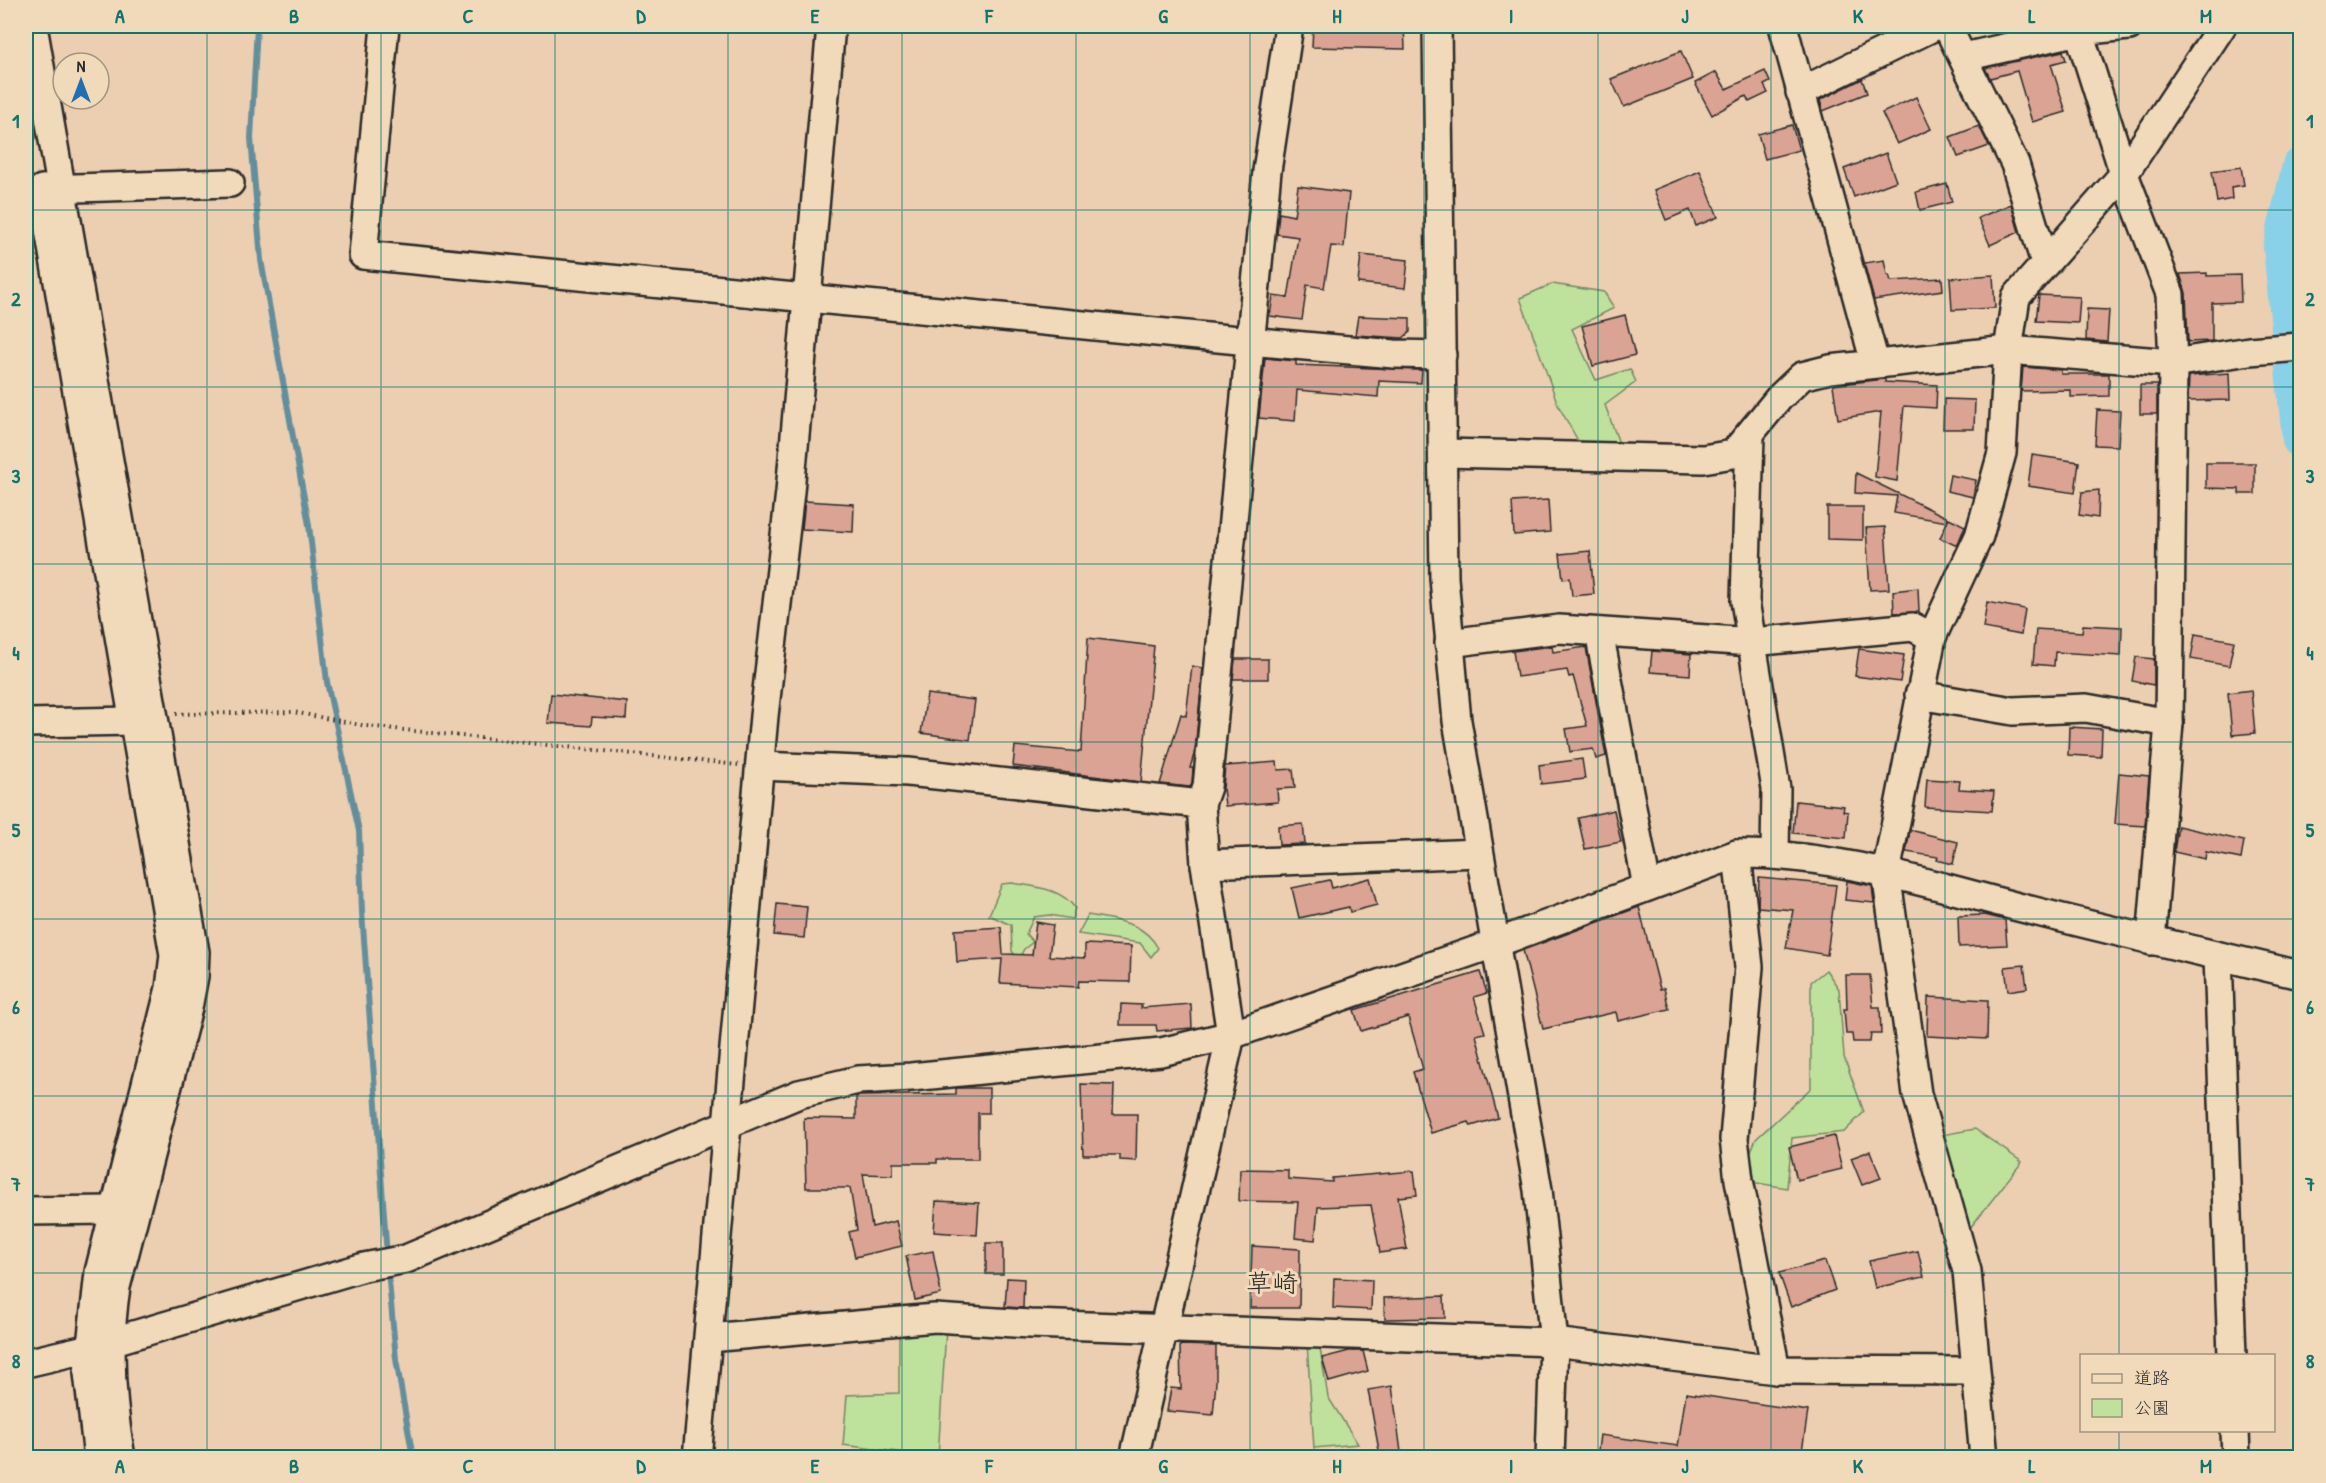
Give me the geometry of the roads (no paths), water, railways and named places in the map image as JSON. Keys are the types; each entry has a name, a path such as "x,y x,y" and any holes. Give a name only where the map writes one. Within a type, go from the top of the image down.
{"street":[{"path":"33,26 43,189 174,955 170,988 99,1272 100,1345 121,1458"},
{"path":"385,26 363,255 1249,341 1394,354 1442,355"},
{"path":"697,1458 760,766 790,492 831,26"},
{"path":"1134,1458 1231,1035 1205,864 1201,804 1207,787 1269,154 1288,26"},
{"path":"1437,26 1444,578 1449,643 1457,722 1538,1190 1554,1342 1550,1458"},
{"path":"1783,26 1875,363"},
{"path":"1800,92 1935,26"},
{"path":"1947,26 2014,164 2045,263"},
{"path":"1964,57 2078,28 2129,26"},
{"path":"2078,28 2124,174 2169,294 2173,363 2169,723 2151,941"},
{"path":"1984,1458 1967,1271 1917,1094 1886,873 1919,694 1932,637 1979,536 2002,453 2008,350 2016,297 2124,174 2212,33"},
{"path":"43,189 230,183"},
{"path":"43,189 195,952 194,976 188,1008 116,1287 100,1345 88,1373 98,1458"},
{"path":"1443,453 1703,459 1733,454 1779,398 1802,376 1830,369 2008,350 2173,363 2249,351 2301,347"},
{"path":"1750,436 1745,601 1776,789 1775,854"},
{"path":"1449,643 1559,629 1752,642 1913,627 1932,637"},
{"path":"1599,632 1647,888"},
{"path":"1919,694 2013,711 2086,708 2169,723"},
{"path":"26,723 134,721"},
{"path":"760,766 908,772 1201,804"},
{"path":"1205,864 1479,853"},
{"path":"26,1363 100,1345 364,1267 406,1259 799,1094 858,1080 911,1077 1161,1052 1231,1035 1494,944 1737,854 1775,854 1886,873 2151,941 2301,975"},
{"path":"1737,854 1749,967 1734,1139 1739,1180 1776,1370"},
{"path":"2218,956 2232,1354"},
{"path":"26,1211 114,1210"},
{"path":"709,1338 935,1318 1164,1329 1554,1342 1776,1370 1975,1371"},
{"path":"2235,1432 2236,1458"}],"waterway":[{"path":"257,26 251,138 261,260 309,525 327,682 359,831 362,912 387,1256"},
{"path":"2300,166 2281,247 2300,440"},
{"path":"388,1270 396,1359 413,1458"}],"district":[{"name":"草崎","path":"1272,1283"}]}
